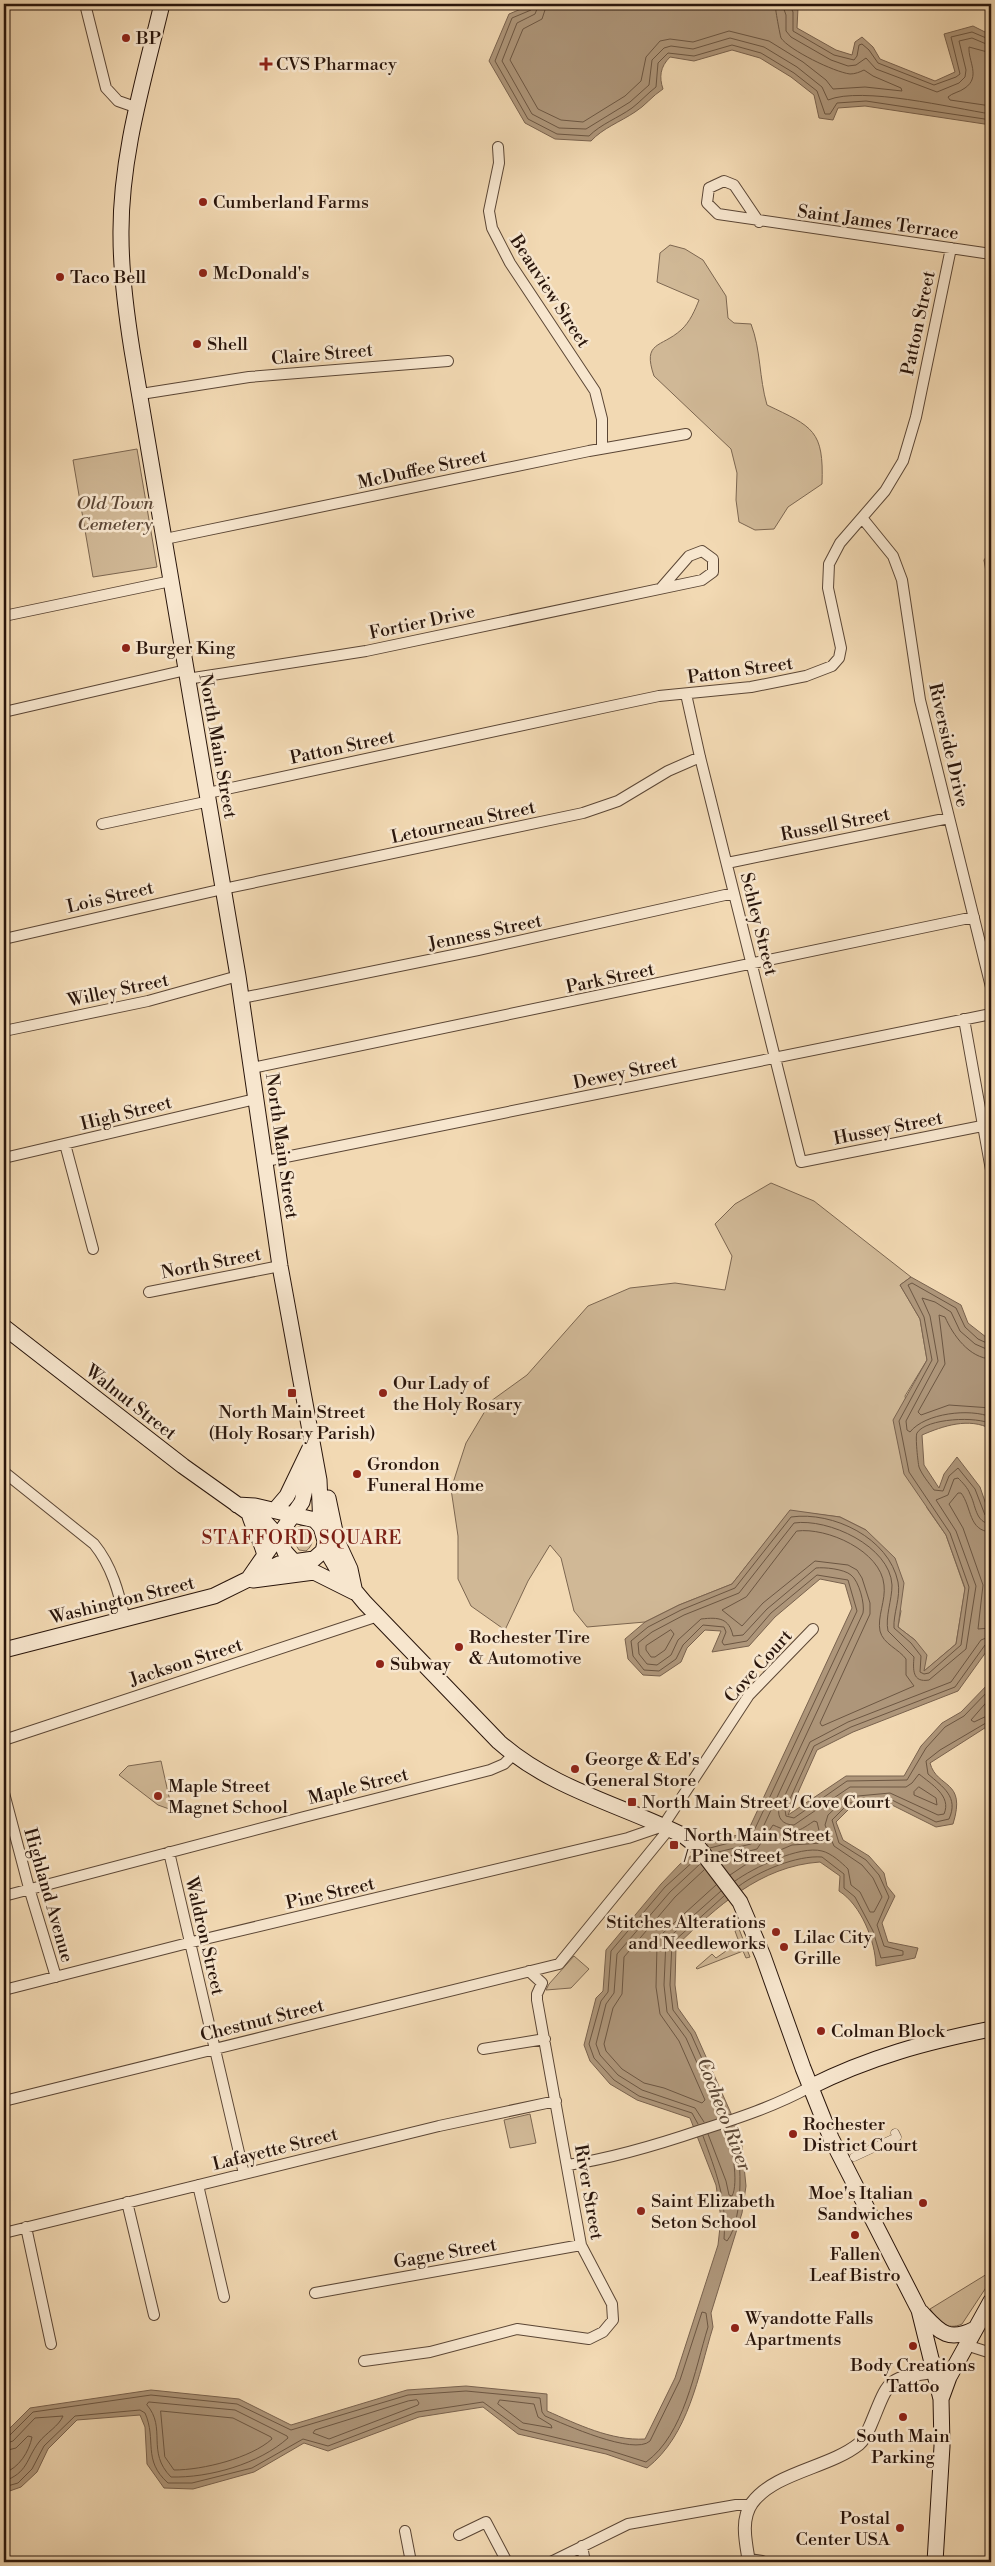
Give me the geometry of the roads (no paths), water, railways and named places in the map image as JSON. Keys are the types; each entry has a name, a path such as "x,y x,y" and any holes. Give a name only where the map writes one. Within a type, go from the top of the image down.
{"main road":[{"name":"North Main Street","path":"162,4 126,169 121,235 129,330 242,998 280,1266 297,1354 311,1446 319,1480 321,1527"},
{"name":"Walnut Street","path":"4,1327 183,1466 243,1509 264,1521 278,1537"},
{"path":"275,1510 287,1496 311,1446"},
{"name":"North Main Street","path":"315,1466 325,1480 337,1541 350,1570 355,1592"},
{"path":"293,1516 308,1517 315,1520 321,1527 325,1543 323,1551 314,1559 294,1562 285,1552 278,1537 287,1520 293,1516 302,1502 308,1477 315,1466"},
{"path":"243,1509 262,1541 265,1556"},
{"name":"Walnut Street","path":"243,1509 275,1510 293,1516"},
{"name":"Washington Street","path":"247,1581 278,1537"},
{"name":"North Main Street","path":"325,1543 329,1556 355,1592 481,1725 513,1755 583,1794 684,1836 699,1848 740,1902 763,1956 810,2087 843,2165 919,2310 941,2399"},
{"name":"North Main Street","path":"294,1562 355,1592"},
{"name":"Washington Street","path":"4,1650 214,1596 279,1564 294,1562"},
{"path":"247,1581 314,1572"},
{"path":"810,2087 851,2067 910,2047 991,2029"},
{"path":"936,2562 942,2446 941,2399 949,2377 974,2329 991,2302"},
{"path":"919,2310 941,2332 959,2335 974,2329"}],"street":[{"path":"85,4 106,88 118,101 138,108"},
{"name":"Beauview Street","path":"498,147 499,163 489,211 492,228 510,263 595,392 602,419 602,448"},
{"name":"Saint James Terrace","path":"759,222 734,185 724,181 709,188 707,204 713,212 759,222 991,254"},
{"name":"Patton Street","path":"102,824 209,797 607,706 686,694 751,687 806,676 832,666 839,658 842,648 828,588 829,564 840,543 863,518 891,481 903,461 910,439 951,248"},
{"name":"Claire Street","path":"141,394 249,377 448,361"},
{"name":"McDuffee Street","path":"165,539 602,448 686,434"},
{"name":"Riverside Drive","path":"863,518 883,541 898,568 907,608 920,700 991,987"},
{"name":"Fortier Drive","path":"4,712 186,675 366,651 706,579 715,568 713,559 702,551 692,553 662,587"},
{"path":"4,616 171,581"},
{"name":"Schley Street","path":"686,694 700,758 801,1162"},
{"name":"Letourneau Street","path":"223,889 590,811 618,801 668,771 700,758"},
{"name":"Russell Street","path":"727,863 949,818"},
{"name":"Lois Street","path":"4,939 223,889"},
{"name":"Jenness Street","path":"242,998 478,950 734,894"},
{"name":"Park Street","path":"252,1068 974,917"},
{"name":"Willey Street","path":"4,1031 173,995 238,976"},
{"name":"Dewey Street","path":"266,1161 991,1014"},
{"path":"964,1019 991,1170"},
{"name":"High Street","path":"4,1158 255,1099"},
{"name":"Hussey Street","path":"801,1162 982,1126"},
{"path":"65,1144 93,1249"},
{"name":"North Street","path":"149,1292 280,1266"},
{"path":"4,1472 80,1531 98,1549 113,1576 125,1620"},
{"name":"Jackson Street","path":"4,1740 378,1616"},
{"name":"Cove Court","path":"666,1827 749,1695 813,1629"},
{"name":"Maple Street","path":"4,1896 490,1770 504,1764 513,1755"},
{"name":"Highland Avenue","path":"4,1793 29,1888 56,1977"},
{"path":"529,1971 542,1983 666,1827"},
{"name":"Pine Street","path":"4,1990 188,1943 628,1838 666,1827"},
{"name":"Waldron Street","path":"169,1852 188,1943 244,2174"},
{"path":"529,1971 558,1964"},
{"name":"Chestnut Street","path":"4,2101 529,1971"},
{"name":"River Street","path":"364,2361 430,2352 517,2329 581,2339 596,2338 609,2327 614,2313 608,2294 585,2256 581,2245 537,2000 542,1983"},
{"path":"483,2049 545,2038"},
{"path":"568,2165 625,2154 685,2136 777,2104 810,2087"},
{"name":"Lafayette Street","path":"4,2233 439,2126 556,2101"},
{"path":"854,2157 896,2137 895,2133"},
{"path":"198,2185 224,2297"},
{"path":"127,2202 154,2316"},
{"path":"26,2227 51,2344"},
{"name":"Gagne Street","path":"315,2293 581,2245"},
{"path":"966,2345 991,2353"},
{"path":"753,2562 745,2537 746,2521 751,2505 768,2488 846,2453 861,2442 883,2392 895,2379 934,2372"},
{"path":"551,2562 628,2524 736,2505 751,2505"},
{"path":"460,2535 486,2522 507,2562"},
{"path":"405,2531 411,2562"},
{"path":"582,2546 585,2562"}],"water":[{"path":"533,4 789,4 798,8 797,28 836,50 852,55 855,42 862,37 873,47 880,59 935,81 955,72 944,34 973,26 991,35 991,125 865,106 838,108 833,120 819,118 814,95 791,77 760,58 732,50 694,61 670,57 661,72 663,89 639,110 606,129 591,141 555,139 525,123 489,61 509,14"},
{"path":"991,550 991,602 984,560"},
{"name":"Cocheco River","path":"911,1277 961,1305 968,1323 991,1341 991,1429 983,1425 965,1423 947,1426 922,1435 924,1465 939,1488 944,1474 957,1457 980,1487 991,1519 991,1645 958,1691 853,1732 817,1750 788,1815 846,1776 904,1776 921,1746 942,1723 961,1712 991,1681 991,1724 930,1763 934,1771 954,1792 956,1810 953,1824 936,1827 890,1804 851,1807 836,1822 843,1840 869,1856 884,1873 887,1886 895,1896 882,1923 888,1942 918,1948 915,1958 876,1966 873,1945 865,1924 854,1905 839,1891 840,1876 820,1862 798,1865 778,1871 759,1880 724,1903 676,1946 675,1985 678,2008 695,2032 741,2136 746,2186 742,2213 711,2313 713,2327 697,2384 690,2404 673,2439 647,2468 606,2454 518,2434 483,2407 419,2417 328,2451 304,2443 254,2472 193,2489 164,2488 147,2464 145,2427 140,2415 77,2420 48,2449 37,2472 21,2487 4,2493 4,2434 30,2408 151,2390 239,2399 291,2425 407,2390 466,2386 547,2394 547,2411 607,2434 632,2439 645,2439 675,2378 718,2245 721,2218 716,2185 690,2118 637,2100 610,2084 590,2061 584,2045 596,1998 603,1991 606,1950 680,1864 711,1841 747,1833 852,1608 845,1584 820,1579 775,1617 749,1646 712,1652 721,1631 705,1630 687,1648 681,1662 660,1676 643,1675 628,1659 625,1639 645,1622 679,1605 732,1584 790,1510 840,1517 866,1530 895,1558 904,1583 898,1627 915,1640 927,1655 924,1671 956,1644 965,1588 946,1535 904,1474 893,1420 927,1360 920,1319 900,1285"}],"place":[{"name":"BP","path":"126,38"},
{"name":"CVS Pharmacy","path":"266,64"},
{"name":"Cumberland Farms","path":"203,202"},
{"name":"McDonald's","path":"203,273"},
{"name":"Taco Bell","path":"60,277"},
{"name":"Shell","path":"197,344"},
{"name":"Burger King","path":"126,648"},
{"name":"North Main Street (Holy Rosary Parish)","path":"292,1393"},
{"name":"Our Lady of the Holy Rosary","path":"383,1393"},
{"name":"Grondon Funeral Home","path":"357,1474"},
{"name":"Rochester Tire & Automotive","path":"459,1647"},
{"name":"Subway","path":"380,1664"},
{"name":"George & Ed's General Store","path":"575,1769"},
{"name":"Maple Street Magnet School","path":"158,1796"},
{"name":"North Main Street / Cove Court","path":"632,1802"},
{"name":"North Main Street / Pine Street","path":"674,1845"},
{"name":"Stitches Alterations and Needleworks","path":"776,1932"},
{"name":"Lilac City Grille","path":"784,1947"},
{"name":"Colman Block","path":"821,2031"},
{"name":"Rochester District Court","path":"793,2134"},
{"name":"Moe's Italian Sandwiches","path":"923,2203"},
{"name":"Saint Elizabeth Seton School","path":"641,2211"},
{"name":"Fallen Leaf Bistro","path":"855,2235"},
{"name":"Wyandotte Falls Apartments","path":"735,2328"},
{"name":"Body Creations Tattoo","path":"913,2346"},
{"name":"South Main Parking","path":"903,2417"},
{"name":"Postal Center USA","path":"900,2528"}],"district":[{"name":"STAFFORD SQUARE","path":"302,1537"}],"park label":[{"name":"Old Town Cemetery","path":"115,513"}]}
